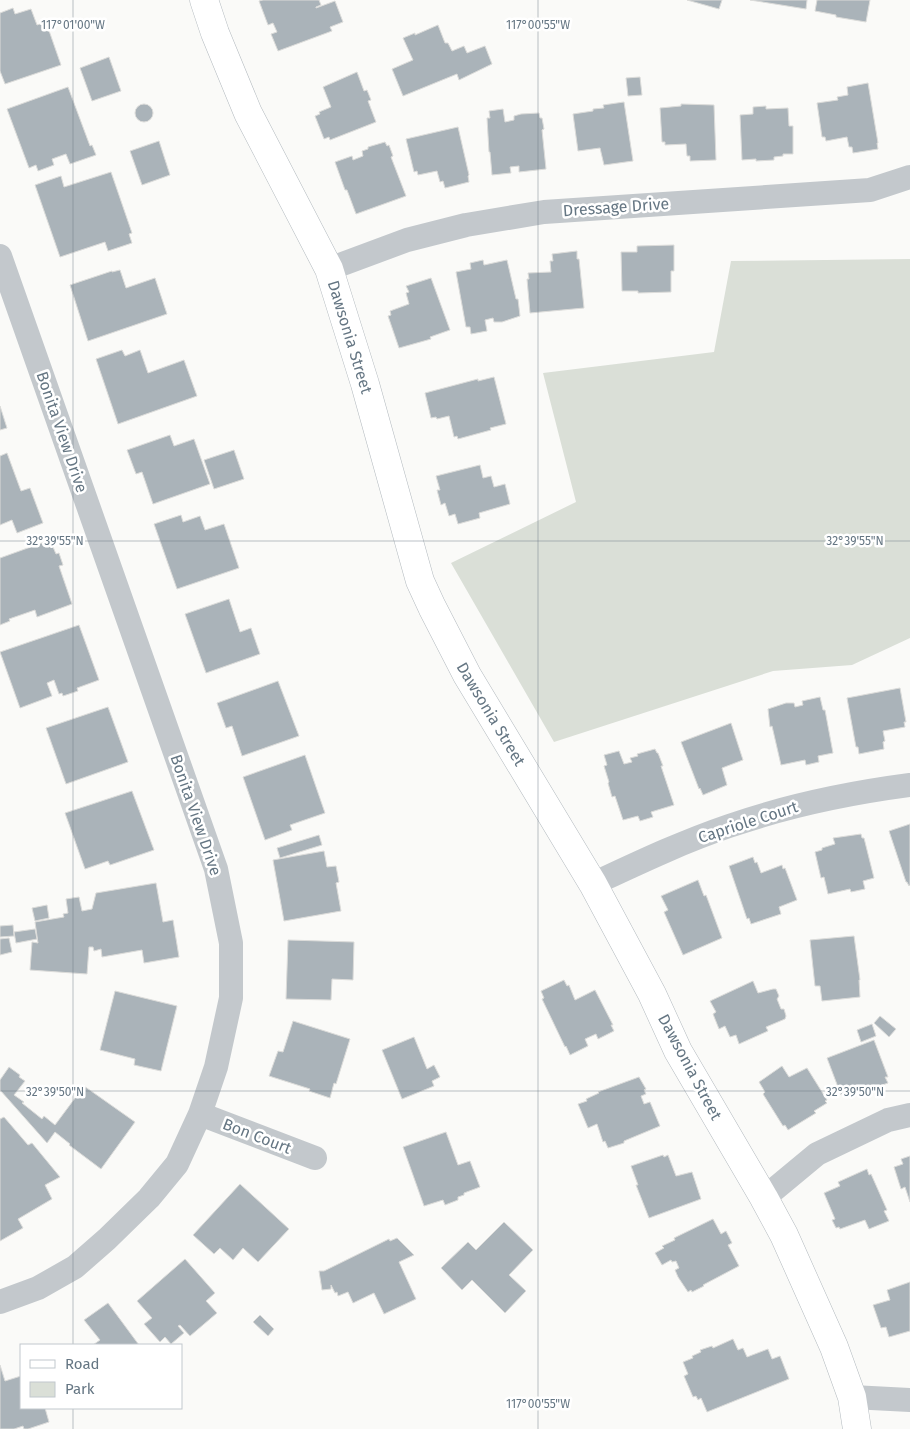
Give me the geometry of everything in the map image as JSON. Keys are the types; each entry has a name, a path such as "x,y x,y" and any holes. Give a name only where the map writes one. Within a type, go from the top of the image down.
{"street":[{"name":"Dawsonia Street","path":"204,0 215,33 248,113 329,269 365,384 420,581 467,675 593,884 652,994 678,1051 784,1235 829,1336 852,1397 857,1429"},
{"name":"Dressage Drive","path":"329,269 408,240 466,224 535,214 870,190 910,177"},
{"name":"Bonita View Drive","path":"0,256 216,869 231,943 231,998 216,1067 200,1114 177,1164 149,1198 75,1267 38,1288 0,1302"},
{"name":"Capriole Court","path":"593,884 674,847 729,826 800,805 910,785"},
{"name":"Bon Court","path":"200,1114 315,1158"},
{"path":"764,1198 817,1154 888,1120 910,1115"},
{"path":"852,1397 910,1400"}],"green space":[{"path":"910,259 910,638 852,665 773,671 554,742 451,563 576,502 543,373 714,352 731,261"}],"building":[{"path":"319,0 321,5 316,8 335,1 343,22 330,27 332,31 278,51 271,34 277,32 273,23 268,25 259,1"},
{"path":"687,0 722,0 719,9"},
{"path":"750,0 807,0 806,9"},
{"path":"817,0 870,0 866,22 815,11"},
{"path":"13,8 15,14 31,9 37,25 46,22 61,65 5,84 0,71 0,13"},
{"path":"438,25 445,43 448,43 452,51 464,46 467,53 485,46 492,64 459,80 457,74 403,96 392,69 413,60 403,38"},
{"path":"109,57 121,91 92,101 80,68"},
{"path":"357,72 364,91 367,90 371,100 368,101 376,122 330,140 329,137 324,139 315,116 320,114 319,112 331,107 323,87"},
{"path":"640,77 642,95 628,96 626,78"},
{"path":"868,83 878,149 853,153 852,147 849,147 847,137 826,141 825,137 822,137 817,103 838,100 837,97 848,95 847,87"},
{"path":"68,87 90,146 92,145 96,155 70,164 66,154 52,159 54,165 38,171 36,165 29,168 7,109"},
{"path":"624,102 633,161 604,165 600,148 578,151 573,114 604,108 603,105"},
{"path":"144,104 150,107 153,113 150,119 144,122 138,119 135,113 138,107"},
{"path":"681,104 714,105 716,160 690,161 690,156 687,156 686,144 665,145 665,142 662,142 660,108 681,106"},
{"path":"766,106 766,109 788,108 789,126 793,126 793,154 783,154 783,156 774,157 774,160 742,160 740,115 753,114 753,107"},
{"path":"503,109 505,122 514,120 514,116 521,114 539,113 544,129 542,130 546,169 519,172 519,166 510,167 511,173 492,175 487,118 490,118 489,111"},
{"path":"458,127 469,182 445,188 443,181 440,182 437,171 418,175 417,171 414,172 406,139"},
{"path":"159,141 170,175 142,185 130,151"},
{"path":"385,142 387,146 389,145 393,156 391,157 406,196 356,214 335,162 352,156 353,160 363,156 362,151 368,149 368,147"},
{"path":"111,172 132,233 129,234 132,243 108,251 105,242 60,257 35,185 61,176 64,187"},
{"path":"674,245 674,271 671,271 671,292 638,293 638,291 622,291 621,252 637,252 637,246"},
{"path":"577,251 584,308 530,313 528,273 551,272 550,261 553,261 552,254"},
{"path":"483,260 484,265 507,260 516,299 518,299 520,316 502,322 494,322 493,318 485,320 487,331 471,334 470,327 466,327 456,272 471,269 470,263"},
{"path":"120,270 126,288 155,278 167,314 88,341 70,285"},
{"path":"431,278 450,330 430,337 431,339 399,348 388,316 391,315 390,311 409,304 406,293 409,292 406,286"},
{"path":"122,350 125,356 140,350 148,373 184,360 197,396 118,424 96,359"},
{"path":"494,377 506,424 458,439 457,436 454,437 449,416 437,419 436,417 431,418 425,393 478,379 478,381"},
{"path":"0,406 7,428 0,430"},
{"path":"170,435 174,446 194,439 210,484 153,504 142,472 136,474 127,450"},
{"path":"234,450 244,479 214,489 204,460"},
{"path":"7,453 21,491 30,488 43,523 17,533 12,520 0,525 0,456"},
{"path":"480,465 483,478 491,476 494,487 505,484 510,504 479,513 480,518 458,524 455,514 449,516 445,503 441,505 437,490 440,490 436,476"},
{"path":"181,515 183,522 200,516 205,530 224,524 239,568 177,589 154,524"},
{"path":"50,540 56,554 59,553 63,565 59,566 72,604 37,617 35,610 9,619 10,621 0,625 0,558"},
{"path":"229,599 240,632 251,628 260,654 206,673 185,614"},
{"path":"79,625 99,680 77,688 78,691 63,696 62,693 59,694 54,680 47,683 52,696 20,708 0,652"},
{"path":"278,681 299,736 242,756 232,726 226,728 217,703"},
{"path":"900,688 906,722 904,722 905,727 883,731 884,749 859,754 847,698"},
{"path":"820,697 823,710 825,710 833,753 818,756 819,762 806,765 805,760 781,765 772,726 770,727 768,709 786,703 794,703 795,707 803,705 802,701"},
{"path":"108,707 128,762 66,784 46,728"},
{"path":"731,723 743,760 722,768 727,785 703,795 681,742"},
{"path":"655,749 663,766 661,766 674,805 651,812 653,817 640,821 638,816 623,820 615,796 612,797 604,766 607,765 604,755 619,751 624,764 632,762 630,758 638,756 637,754"},
{"path":"305,755 325,813 290,825 292,830 265,840 243,777"},
{"path":"132,791 154,850 110,865 108,861 85,869 65,813"},
{"path":"910,824 910,885 909,886 889,831"},
{"path":"861,834 862,838 864,838 874,878 863,881 865,889 851,892 850,889 828,894 824,877 821,878 815,852 835,844 833,838"},
{"path":"319,835 322,845 280,858 277,848"},
{"path":"324,851 327,867 336,866 339,882 336,883 341,911 284,921 273,860"},
{"path":"753,857 761,873 782,865 783,869 785,868 797,900 779,907 781,914 751,924 749,918 747,919 729,866"},
{"path":"698,880 704,896 706,895 722,938 683,955 664,912 668,910 661,896"},
{"path":"156,883 163,922 173,920 179,957 144,963 142,950 102,957 101,949 94,951 93,947 89,947 87,974 30,970 32,942 38,943 35,922 64,917 63,914 68,913 66,899 79,897 82,911 92,909 96,893"},
{"path":"47,905 49,918 35,921 32,908"},
{"path":"13,925 14,936 0,937 0,926"},
{"path":"35,929 37,939 16,943 14,932"},
{"path":"854,936 860,980 860,997 822,1001 820,986 815,986 810,940"},
{"path":"9,938 12,952 0,955 0,939"},
{"path":"288,940 354,942 353,980 332,979 331,1000 286,999"},
{"path":"564,980 567,986 569,985 575,1000 595,990 613,1025 611,1025 614,1031 598,1039 596,1034 585,1039 588,1046 570,1055 542,999 544,998 541,991"},
{"path":"753,981 758,993 776,989 779,996 777,999 781,1009 784,1009 786,1016 785,1019 766,1027 768,1031 739,1044 736,1035 730,1037 725,1026 719,1029 713,1014 716,1012 710,1001"},
{"path":"115,991 177,1006 161,1071 134,1065 135,1059 100,1050"},
{"path":"880,1016 896,1029 889,1037 874,1023"},
{"path":"293,1021 350,1039 330,1098 309,1091 310,1089 269,1076 278,1051 283,1052"},
{"path":"872,1024 876,1036 861,1042 857,1030"},
{"path":"414,1037 427,1069 434,1065 440,1077 432,1081 434,1086 402,1099 382,1050"},
{"path":"874,1040 888,1077 885,1077 888,1083 857,1094 855,1090 841,1095 827,1058"},
{"path":"782,1066 789,1077 807,1068 827,1100 825,1101 827,1103 814,1111 816,1113 788,1130 785,1125 783,1126 763,1094 765,1092 759,1082"},
{"path":"9,1067 25,1081 14,1095 42,1119 44,1116 55,1125 84,1086 135,1122 101,1169 55,1132 47,1143 0,1090 0,1080"},
{"path":"639,1077 646,1089 644,1090 646,1094 641,1096 644,1104 650,1102 660,1126 624,1141 624,1143 608,1148 605,1141 603,1142 597,1124 588,1128 578,1104 587,1101 586,1099 598,1092"},
{"path":"4,1117 28,1145 32,1143 60,1177 45,1185 52,1199 18,1219 23,1228 0,1241 0,1119"},
{"path":"446,1132 458,1165 470,1161 480,1187 464,1193 464,1195 458,1197 458,1200 445,1205 443,1200 424,1206 403,1147"},
{"path":"663,1155 664,1157 668,1155 676,1176 692,1172 701,1199 649,1218 631,1166"},
{"path":"910,1156 910,1202 905,1187 901,1189 894,1167 903,1164 901,1159"},
{"path":"867,1169 887,1210 884,1211 889,1221 869,1229 865,1220 840,1229 839,1227 836,1228 832,1220 835,1219 824,1193 840,1186 838,1182"},
{"path":"240,1184 289,1229 258,1262 243,1248 233,1260 220,1248 214,1254 193,1235"},
{"path":"713,1219 721,1234 726,1231 732,1243 728,1245 739,1266 704,1286 688,1292 675,1270 679,1268 676,1261 672,1262 671,1260 662,1265 655,1253 664,1248 662,1246 675,1240 674,1238"},
{"path":"504,1222 533,1250 509,1275 526,1291 505,1313 472,1280 462,1290 441,1268 468,1242 476,1250"},
{"path":"397,1238 414,1255 399,1262 416,1299 384,1314 374,1293 353,1303 348,1292 338,1296 331,1285 331,1289 322,1290 319,1271 324,1271 389,1239 390,1241"},
{"path":"185,1259 215,1293 206,1301 217,1313 190,1336 180,1325 178,1326 184,1333 171,1344 165,1337 160,1342 144,1324 152,1318 137,1301"},
{"path":"910,1282 910,1331 889,1337 886,1327 881,1328 873,1305 890,1300 887,1290"},
{"path":"108,1303 138,1344 94,1344 100,1340 84,1320"},
{"path":"260,1315 274,1329 268,1336 253,1322"},
{"path":"733,1339 738,1350 743,1348 747,1357 768,1349 772,1359 780,1356 789,1379 707,1412 701,1398 698,1400 696,1396 693,1397 684,1376 688,1374 683,1362 693,1358 692,1356 701,1352 700,1350 712,1346 713,1348"},
{"path":"0,1365 5,1381 20,1376 20,1409 45,1409 49,1422 28,1429 24,1429 23,1426 14,1429 0,1429"}]}
